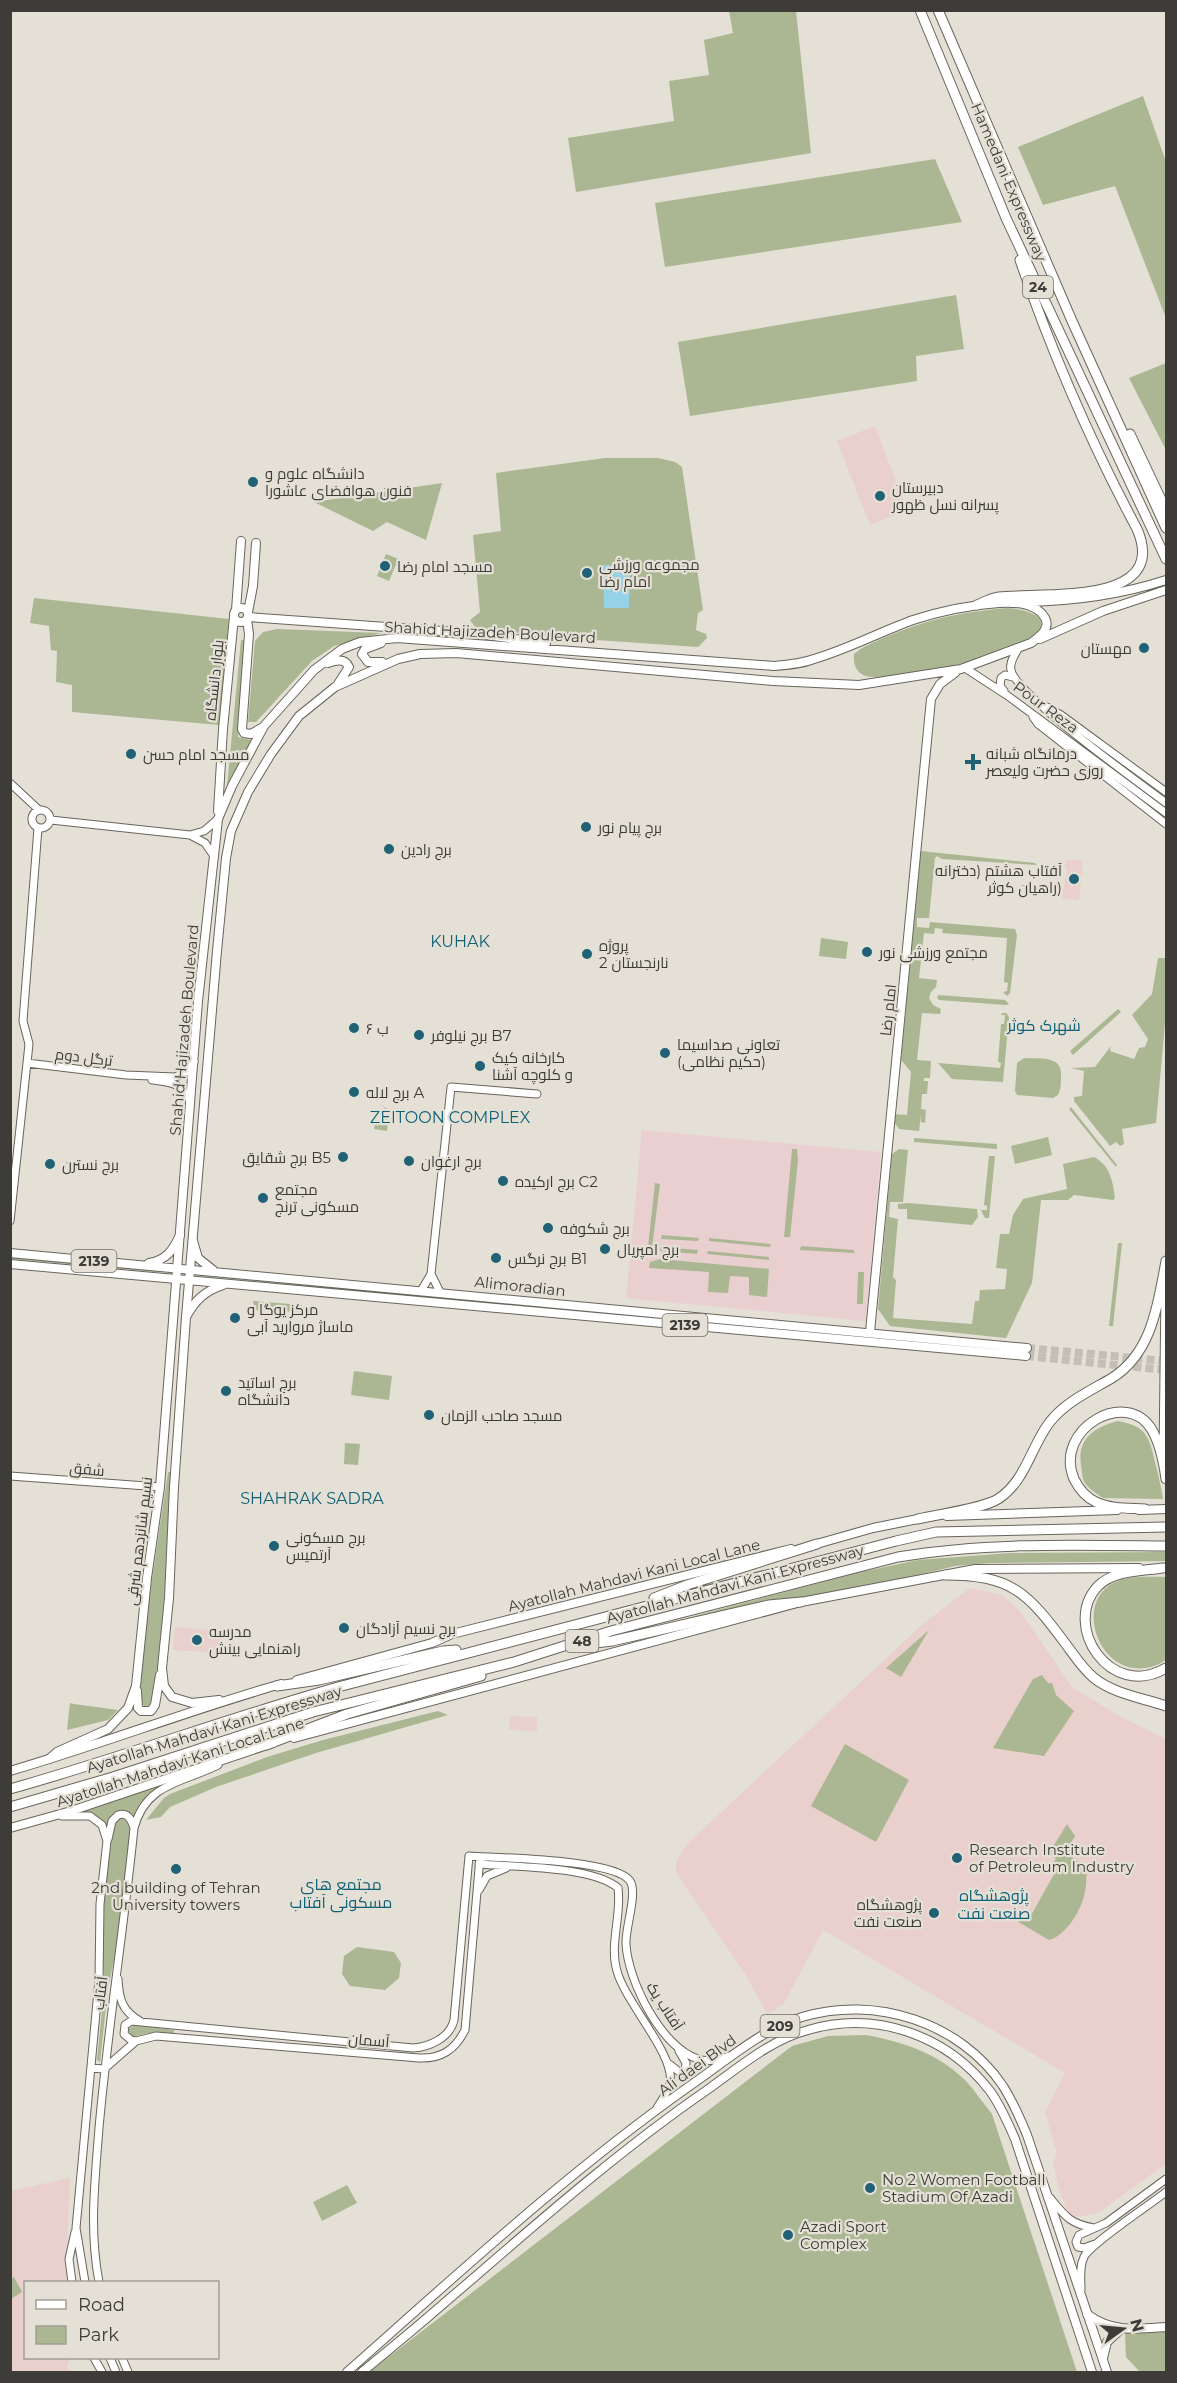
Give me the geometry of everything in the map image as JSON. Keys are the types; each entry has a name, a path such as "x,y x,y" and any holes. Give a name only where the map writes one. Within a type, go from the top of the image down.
{"highway":[{"name":"Hamedani Expressway","path":"920,10 1006,218 1167,559"},
{"name":"Hamedani Expressway","path":"938,10 1072,321 1167,528"},
{"path":"977,605 999,597 1091,591 1114,587 1125,583 1134,574 1143,551 1143,541 1082,418 1037,307 1006,218"},
{"path":"1072,321 1167,510"},
{"path":"918,1519 984,1504 1002,1496 1022,1471 1042,1433 1055,1416 1073,1401 1119,1372 1140,1350 1155,1318 1167,1261"},
{"path":"1164,1466 1167,1282"},
{"path":"1146,1509 1104,1505 1082,1493 1075,1480 1070,1462 1072,1444 1083,1428 1093,1420 1110,1414 1131,1414 1145,1422 1153,1431 1167,1479"},
{"name":"Ayatollah Mahdavi Kani Expressway","path":"10,1789 108,1761 269,1706 855,1550 936,1532 1167,1527"},
{"path":"616,1612 687,1585 817,1544"},
{"name":"Ayatollah Mahdavi Kani Expressway","path":"10,1807 113,1777 312,1712 514,1662 611,1631 898,1557 933,1551 979,1548 1167,1546"},
{"path":"1165,1568 1122,1573 1099,1585 1088,1604 1086,1615 1087,1633 1092,1646 1104,1663 1113,1670 1144,1676 1167,1668"},
{"path":"945,1575 979,1576 1018,1590 1037,1607 1085,1670 1096,1680 1108,1687 1167,1706"},
{"path":"569,1646 612,1641 769,1605 801,1602"},
{"path":"277,1686 319,1680 443,1651 477,1649"},
{"path":"266,1745 347,1714 454,1684 514,1662"}],"main road":[{"name":"بلوار دانشگاه","path":"218,819 223,729 241,541"},
{"name":"بلوار دانشگاه","path":"256,543 248,616 248,657 242,729 244,733 251,734 264,726"},
{"path":"1012,603 1100,597 1167,580"},
{"path":"963,668 1018,649 1103,611 1164,591"},
{"name":"Shahid Hajizadeh Boulevard","path":"177,1279 198,1001 218,819 236,778 264,726 294,690 321,665 342,649 360,642 397,638 774,666 815,659 913,620 977,605 1012,603"},
{"path":"1012,603 1039,610 1046,620 1045,631 1031,643"},
{"path":"248,616 243,608 235,613 241,622 248,616 470,633 592,651"},
{"path":"397,638 365,649 362,654 368,662 374,664 398,659"},
{"name":"Shahid Hajizadeh Boulevard","path":"191,1280 226,858 231,831 248,792 299,716 335,687 398,659 420,654 456,653 841,686 898,680 963,668"},
{"path":"231,656 248,657"},
{"path":"321,665 333,661 347,663 349,667 346,675 335,687"},
{"name":"امام رضا","path":"870,1337 931,699 940,684 963,668"},
{"path":"194,1059 201,1060 209,1056"},
{"path":"137,1264 164,1259 172,1251 180,1235"},
{"path":"193,1241 201,1263 218,1274"},
{"name":"Alimoradian","path":"10,1253 191,1269 218,1274 440,1292 1026,1352"},
{"name":"Alimoradian","path":"10,1264 870,1337"},
{"name":"نسیم شانزدهم شرقی","path":"48,1759 57,1752 108,1729 128,1708 136,1686 147,1578 160,1487 177,1279"},
{"name":"نسیم شانزدهم شرقی","path":"191,1280 186,1317 174,1487 169,1598 162,1668 164,1686 170,1695 192,1703 241,1695"},
{"path":"186,1317 196,1300 210,1289 226,1284"},
{"path":"173,1331 180,1327 185,1332"},
{"name":"Ayatollah Mahdavi Kani Expressway","path":"817,1544 873,1528 918,1519 992,1514 1167,1509"},
{"name":"Ayatollah Mahdavi Kani Local Lane","path":"10,1771 139,1731 241,1695 432,1643 452,1634 783,1550 817,1544"},
{"name":"Ayatollah Mahdavi Kani Local Lane","path":"10,1828 51,1817 266,1745 801,1602 992,1568 1165,1568"},
{"path":"136,1686 138,1708 141,1711 151,1711 155,1705 162,1668"},
{"name":"Ali daei Blvd","path":"347,2373 549,2194 655,2111 735,2054 782,2024 822,2012 845,2010 870,2010 899,2014 925,2023 945,2033 967,2049 1002,2085 1016,2109 1050,2198 1107,2373"},
{"name":"Ali daei Blvd","path":"362,2373 558,2205 691,2101 770,2046 806,2030 846,2023 869,2023 896,2027 929,2040 959,2059 991,2092 1015,2139 1092,2373"},
{"path":"1087,2314 1097,2322 1120,2330 1167,2327"},
{"path":"1103,2362 1107,2342 1120,2330"}],"street":[{"name":"Pour Reza","path":"1018,649 1011,664 1013,677 1037,702 1048,713 1167,803"},
{"name":"Pour Reza","path":"963,668 1008,696 1167,813"},
{"path":"1008,696 1000,682 1005,675 1013,677"},
{"path":"1037,702 1061,715 1167,792"},
{"path":"1030,712 1038,724 1167,824"},
{"path":"10,783 39,810 48,812 51,820"},
{"path":"39,810 34,813 33,824 38,828 46,827 51,820"},
{"path":"190,835 204,831 218,819"},
{"path":"51,820 190,835 205,843 214,856"},
{"path":"10,1221 29,1044 23,1021 38,828"},
{"name":"ترگل دوم","path":"138,1076 181,1076 194,1059"},
{"name":"ترگل دوم","path":"27,1063 138,1076 177,1084 185,1090 190,1101"},
{"path":"421,1291 431,1274 451,1087 537,1094"},
{"path":"431,1274 440,1292"},
{"name":"شفق","path":"10,1476 160,1487"},
{"name":"آفتاب","path":"99,2281 93,2251 92,2214 104,2068 134,1828 143,1806 155,1792 227,1759"},
{"name":"آفتاب","path":"85,2281 76,2226 99,1980 100,1904 107,1841 112,1821 118,1815 127,1815 134,1828"},
{"path":"51,1817 90,1816 102,1825 107,1841"},
{"name":"آسمان","path":"135,2041 149,2036 168,2036 419,2058 436,2058 444,2055 457,2044 465,2030 479,1861 469,1856 453,2026 433,2044 412,2048 140,2021"},
{"path":"479,1861 589,1865 613,1870 630,1881 618,1888 610,1880 589,1874 510,1867 479,1861"},
{"path":"476,1898 487,1876 510,1867"},
{"name":"آفتاب یک","path":"630,1881 634,1892 626,1942 629,1969 638,1994 678,2049 700,2060 712,2061 735,2054"},
{"name":"آفتاب یک","path":"618,1888 614,1940 616,1970 628,1998 667,2061"},
{"path":"117,1968 120,2001 125,2011 140,2021"},
{"path":"91,2068 104,2068 135,2041 126,2037 124,2027 131,2021 140,2021"},
{"path":"667,2061 675,2071 682,2074 685,2072 686,2063 678,2049"},
{"path":"655,2111 670,2082 667,2061"},
{"path":"1097,2243 1084,2248 1078,2247 1076,2242 1079,2235 1106,2223 1167,2179"},
{"path":"1082,2299 1082,2265 1085,2256 1097,2243 1167,2192"},
{"path":"1050,2198 1069,2221 1078,2226 1094,2228"},
{"path":"72,2281 69,2259 76,2226"},
{"path":"95,2359 102,2373"},
{"path":"110,2359 116,2373"},
{"path":"122,2359 128,2373"}],"shaded area":[{"path":"875,426 907,510 870,525 837,441"},
{"name":"آفتاب هشتم (دخترانه راهیان کوثر)","path":"1066,859 1083,861 1079,900 1062,898 1067,868 1065,868"},
{"path":"642,1130 881,1152 866,1321 626,1298"},
{"name":"پژوهشگاه صنعت نفت","path":"970,1588 1002,1595 1020,1611 1072,1687 1123,1718 1166,1739 1166,2164 1098,2213 1079,2217 1068,2214 1059,2189 1053,2162 1057,2154 1045,2112 1065,2073 823,1930 783,2005 767,2014 745,1974 676,1873 676,1862 687,1844 924,1623"},
{"name":"مدرسه راهنمایی بینش","path":"175,1627 221,1631 220,1653 173,1650"},
{"path":"510,1716 537,1717 537,1731 509,1730"},
{"path":"70,2178 66,2281 24,2281 24,2359 70,2359 67,2367 71,2372 11,2372 10,2191"}],"green space":[{"path":"729,11 796,11 811,153 576,192 568,138 674,121 669,81 709,75 704,40 733,33"},
{"path":"1143,96 1166,162 1166,318 1115,186 1043,205 1018,147"},
{"path":"935,159 962,222 665,267 655,203"},
{"path":"956,295 964,349 916,356 917,381 690,416 678,342"},
{"path":"1166,363 1166,450 1129,378"},
{"name":"مجموعه ورزشی امام رضا","path":"605,458 658,458 675,462 682,467 703,610 698,613 696,630 706,634 707,638 698,647 552,637 475,627 470,620 480,612 473,535 501,531 496,473"},
{"path":"442,483 426,540 387,522 373,531 314,502"},
{"path":"386,554 398,559 389,581 377,576"},
{"path":"34,598 229,619 219,725 72,712 72,685 56,682 57,651 51,650 49,626 30,623"},
{"path":"1007,608 1030,612 1040,620 1041,625 1038,631 1031,639 1019,646 976,660 900,676 866,676 856,668 854,654 898,632 950,616"},
{"path":"277,629 381,633 334,646 312,661 256,722 248,722 255,641 263,632"},
{"path":"241,640 246,641 238,737 251,740 227,786"},
{"path":"921,851 1037,865 942,859 937,856 935,858 929,918 917,918 917,927 929,928 930,922 1015,929 1017,935 1010,993 1007,996 1003,992 1007,991 1008,983 1004,982 1007,938 942,933 943,929 935,928 934,934 924,933 919,978 937,980 936,987 929,998 933,1005 941,1009 940,1014 922,1013 917,1060 931,1061 930,1078 924,1078 924,1081 928,1081 927,1094 922,1094 921,1109 926,1110 925,1123 921,1122 921,1115 919,1131 899,1129 894,1122 894,1114 907,1115 911,1072 901,1060"},
{"path":"821,938 848,942 846,959 819,956"},
{"path":"1158,958 1166,958 1166,1013 1156,1123 1122,1129 1124,1144 1120,1146 1116,1142 1110,1146 1074,1101 1074,1097 1082,1096 1084,1071 1071,1068 1095,1067 1111,1046 1110,1051 1134,1059 1139,1048 1145,1047 1148,1039 1132,1015 1152,994"},
{"path":"938,995 1005,1000 1009,1004 939,1000"},
{"path":"1118,1009 1121,1012 1073,1055 1070,1051"},
{"path":"1006,1013 1009,1017 1003,1082 952,1079 938,1063 1000,1068 1001,1063 998,1062 1001,1024 1004,1024 1005,1015 1001,1015"},
{"path":"1024,1058 1049,1060 1058,1064 1061,1069 1061,1079 1058,1095 1053,1098 1017,1095 1015,1091 1017,1063"},
{"path":"380,1104 389,1110 387,1131 374,1129 375,1124 384,1118 386,1113 385,1108"},
{"path":"1071,1107 1117,1165 1116,1167 1069,1109"},
{"path":"1048,1137 1052,1155 1015,1164 1011,1146"},
{"path":"914,1138 997,1144 997,1149 914,1142"},
{"path":"792,1149 797,1149 798,1161 790,1237 784,1237"},
{"path":"899,1149 908,1150 903,1202 890,1202 889,1217 898,1219 893,1277 896,1280 893,1318 972,1324 975,1301 979,1301 980,1290 1005,1289 1007,1269 996,1268 1000,1234 1009,1234 1013,1215 1023,1199 1067,1189 1063,1164 1094,1157 1099,1160 1110,1175 1115,1198 1113,1200 1074,1195 1068,1200 1041,1200 1032,1283 1006,1338 890,1326 878,1309 892,1154"},
{"path":"989,1156 995,1156 989,1218 985,1218 981,1210 987,1210 987,1206 984,1205"},
{"path":"655,1183 660,1184 651,1256 647,1256"},
{"path":"898,1204 977,1209 978,1217 972,1225 907,1219 907,1209 898,1209"},
{"path":"662,1235 699,1238 698,1241 661,1239"},
{"path":"709,1238 771,1244 770,1247 709,1241"},
{"path":"1118,1243 1122,1243 1113,1326 1109,1326"},
{"path":"801,1246 854,1250 854,1253 800,1250"},
{"path":"661,1247 698,1250 697,1254 660,1251"},
{"path":"708,1251 769,1257 769,1260 707,1254"},
{"path":"10,1256 157,1269 157,1272 11,1259"},
{"path":"660,1259 769,1269 767,1297 749,1295 749,1277 730,1276 728,1293 708,1292 709,1272 649,1268 650,1262"},
{"path":"858,1272 864,1272 863,1304 857,1304"},
{"path":"253,1301 302,1305 299,1312 254,1310"},
{"path":"354,1371 392,1376 389,1400 351,1395"},
{"path":"1118,1421 1140,1429 1148,1439 1163,1499 1103,1498 1084,1481 1080,1456 1085,1441 1095,1430"},
{"path":"345,1443 360,1444 358,1465 344,1464"},
{"path":"168,1472 171,1472 160,1647 152,1705 144,1706 140,1701 140,1688 149,1600"},
{"path":"1166,1552 1166,1561 989,1563 955,1566 612,1638 856,1573 918,1560 1010,1553"},
{"path":"1166,1577 1166,1659 1148,1668 1128,1667 1113,1659 1102,1646 1096,1631 1094,1615 1097,1599 1107,1587 1124,1579"},
{"path":"929,1630 901,1677 886,1668"},
{"path":"1042,1675 1048,1683 1052,1683 1056,1695 1074,1711 1044,1756 993,1748 1033,1679"},
{"path":"70,1703 118,1710 108,1720 67,1730"},
{"path":"438,1711 448,1715 316,1753 216,1787 170,1807 161,1817 146,1820 170,1794 267,1757 323,1740"},
{"path":"845,1744 909,1780 876,1842 811,1806"},
{"path":"168,1783 148,1795 134,1818 124,1810 113,1814 109,1820 108,1836 94,1816 70,1815"},
{"path":"127,1818 131,1827 121,1928 108,1988 100,2062 97,2060 104,1990 102,1915 111,1831 117,1819"},
{"path":"1067,1824 1075,1836 1068,1848 1073,1851 1070,1856 1087,1867 1086,1888 1084,1898 1073,1920 1062,1933 1049,1940 1012,1918 1015,1911 1029,1919 1057,1869 1051,1865 1056,1859 1049,1853"},
{"path":"357,1947 394,1952 401,1963 399,1978 385,1990 350,1986 342,1974 344,1956"},
{"path":"134,2025 174,2030 174,2033 148,2033 132,2037 128,2029"},
{"name":"Azadi Sport Complex","path":"866,2035 907,2045 944,2063 966,2081 992,2114 1077,2372 369,2372 792,2046 828,2036"},
{"path":"347,2185 357,2203 322,2221 313,2202"},
{"path":"14,2277 22,2292 11,2299 11,2279"},
{"path":"1166,2332 1166,2372 1140,2372 1126,2357 1125,2333"}],"water":[{"path":"603,565 630,565 629,608 604,608"}],"tunnel":[{"path":"1027,1348 1166,1361"},
{"path":"1026,1356 1166,1370"}],"place":[{"name":"دانشگاه علوم و فنون هوافضای عاشورا","path":"253,482"},
{"name":"دبیرستان پسرانه نسل ظهور","path":"880,496"},
{"name":"مسجد امام رضا","path":"385,566"},
{"name":"مجموعه ورزشی امام رضا","path":"587,573"},
{"name":"مهستان","path":"1144,648"},
{"name":"مسجد امام حسن","path":"131,754"},
{"name":"درمانگاه شبانه روزی حضرت ولیعصر","path":"973,762"},
{"name":"برج پیام نور","path":"586,827"},
{"name":"برج رادین","path":"389,849"},
{"name":"آفتاب هشتم (دخترانه راهیان کوثر)","path":"1074,879"},
{"name":"مجتمع ورزشی نور","path":"867,952"},
{"name":"پروژه نارنجستان 2","path":"587,954"},
{"name":"ب ۶","path":"354,1028"},
{"name":"برج نیلوفر B7","path":"419,1035"},
{"name":"تعاونی صداسیما (حکیم نظامی)","path":"665,1053"},
{"name":"کارخانه کیک و کلوچه آشنا","path":"480,1066"},
{"name":"برج لاله A","path":"354,1092"},
{"name":"برج شقایق B5","path":"343,1157"},
{"name":"برج ارغوان","path":"409,1161"},
{"name":"برج نسترن","path":"50,1164"},
{"name":"برج ارکیده C2","path":"503,1181"},
{"name":"مجتمع مسکونی ترنج","path":"263,1198"},
{"name":"برج شکوفه","path":"548,1228"},
{"name":"برج امپریال","path":"605,1249"},
{"name":"برج نرگس B1","path":"496,1258"},
{"name":"مرکز یوگا و ماساژ مروارید آبی","path":"235,1318"},
{"name":"برج اساتید دانشگاه","path":"226,1391"},
{"name":"مسجد صاحب الزمان","path":"429,1415"},
{"name":"برج مسکونی آرتمیس","path":"274,1546"},
{"name":"برج نسیم آزادگان","path":"344,1628"},
{"name":"مدرسه راهنمایی بینش","path":"197,1640"},
{"name":"Research Institute of Petroleum Industry","path":"957,1858"},
{"name":"2nd building of Tehran University towers","path":"176,1869"},
{"name":"پژوهشگاه صنعت نفت","path":"934,1913"},
{"name":"No 2 Women Football Stadium Of Azadi","path":"870,2188"},
{"name":"Azadi Sport Complex","path":"788,2235"}],"district":[{"name":"KUHAK","path":"460,941"},
{"name":"شهرک کوثر","path":"1044,1025"},
{"name":"ZEITOON COMPLEX","path":"450,1117"},
{"name":"SHAHRAK SADRA","path":"312,1498"},
{"name":"مجتمع های مسکونی آفتاب","path":"341,1893"},
{"name":"پژوهشگاه صنعت نفت","path":"994,1904"}]}
